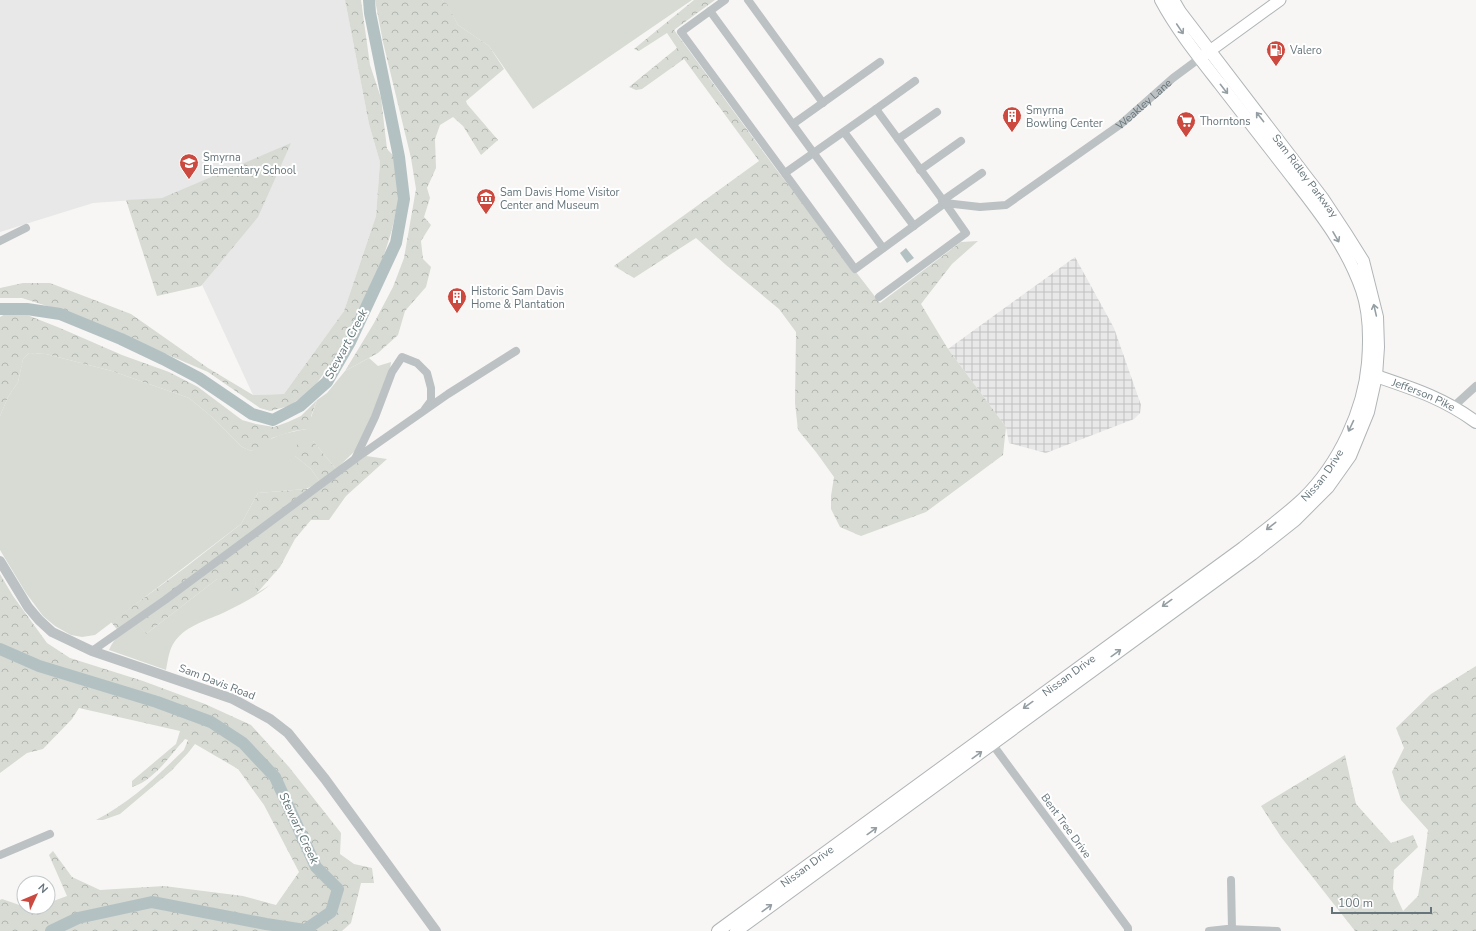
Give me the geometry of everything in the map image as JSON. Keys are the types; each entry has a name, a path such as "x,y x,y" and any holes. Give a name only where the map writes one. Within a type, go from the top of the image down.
{"main road":[{"name":"Sam Ridley Parkway","path":"1161,0 1323,199 1363,260 1377,317 1378,346 1371,376"},
{"name":"Sam Ridley Parkway","path":"1172,0 1205,55"},
{"name":"Weakley Lane","path":"1205,55 1280,0"},
{"name":"Jefferson Pike","path":"1371,376 1420,391 1453,407 1476,422"},
{"name":"Nissan Drive","path":"718,931 1252,554 1295,520 1328,487 1350,456 1368,412 1371,376"},
{"name":"Nissan Drive","path":"736,931 989,740"}],"street":[{"path":"725,0 681,32 855,269 914,226 982,173"},
{"path":"748,0 823,103"},
{"path":"710,11 883,248"},
{"name":"Weakley Lane","path":"944,202 980,207 1006,205 1121,124 1168,83 1205,55"},
{"path":"793,124 880,62"},
{"path":"785,173 915,82"},
{"path":"876,109 966,233 879,297"},
{"path":"898,140 937,112"},
{"path":"844,132 914,226"},
{"path":"920,170 961,141"},
{"path":"0,241 26,228"},
{"path":"92,651 166,600 355,459 448,394 516,351"},
{"path":"355,459 375,417 392,372 402,356 417,363 427,373 431,388 431,401 425,410"},
{"path":"1453,407 1476,386"},
{"name":"Sam Davis Road","path":"0,561 28,607 52,632 92,651 233,699 270,719 288,733 307,755 434,930"},
{"name":"Bent Tree Drive","path":"989,740 1128,928 1128,931"},
{"path":"0,855 50,834"},
{"path":"1231,880 1232,930"},
{"path":"1209,931 1277,931"}],"shaded area":[{"name":"Smyrna Elementary School","path":"0,0 345,0 369,124 380,162 376,216 344,311 284,394 253,395 162,198 93,203 0,232"},
{"path":"906,248 914,258 907,263 900,253"},
{"path":"1075,257 1114,328 1141,405 1140,413 1134,419 1046,453 1009,443 1006,427 948,349"}],"green space":[{"path":"345,0 361,0 370,65 381,98 387,149 396,158 400,195 384,255 351,335 312,390 289,406 270,411 260,408 208,372 75,315 22,298 0,298 0,288 23,283 50,283 131,314 208,368 253,395 284,394 344,311 376,216 380,162 369,124"},
{"path":"375,0 442,0 447,4 458,25 489,46 504,69 466,101 498,140 481,155 463,126 453,117 440,125 435,139 436,168 427,188 430,198 424,217 431,225 421,241 423,259 431,267 426,287 405,311 398,335 378,353 345,371 374,323 393,287 404,258 416,189 411,158 383,42"},
{"path":"442,0 692,0 533,109 489,46 458,25 447,5"},
{"path":"694,0 715,0 674,30 776,169 880,303 961,242 978,241 952,264 921,304 948,349 1006,427 1003,455 926,512 861,536 840,527 831,509 831,496 834,477 798,430 795,403 796,332 779,309 696,238 634,278 614,266 759,161 684,59 642,89 636,90 629,87 677,48 667,33 639,51 634,49"},
{"path":"291,143 258,217 201,286 157,296 126,200 162,198"},
{"path":"7,313 22,313 122,355 169,372 198,387 242,420 256,424 274,427 288,422 301,416 317,400 311,416 313,423 307,429 294,431 272,438 259,448 251,451 242,447 212,417 189,398 112,371 46,354 29,353 23,359 18,382 8,397 0,416 0,317"},
{"path":"29,353 46,354 112,371 189,398 212,417 242,447 251,451 277,436 307,429 317,400 327,393 345,371 369,358 378,366 391,362 390,370 371,420 355,451 336,469 313,441 295,456 311,469 320,482 306,489 258,493 241,524 95,635 82,637 71,635 55,626 43,616 26,593 0,550 0,416 8,397 18,382 23,359"},
{"path":"301,440 313,441 336,469 320,482 311,469 295,456 294,448"},
{"path":"366,456 387,459 346,496 329,520 311,520 295,539 280,567 256,594 255,580 235,604 217,579 146,634 136,622 120,633 111,622 186,567 241,524 258,493 306,489 315,490"},
{"path":"0,574 13,596 47,643 70,658 143,681 205,704 251,725 289,767 341,833 340,854 354,864 372,868 374,883 361,883 351,923 342,931 0,931 0,900 2,899 16,904 16,915 56,915 56,900 67,896 49,855 53,851 72,877 100,890 164,886 243,896 276,905 299,872 264,805 238,769 195,744 171,771 120,814 103,820 96,820 132,797 184,750 188,740 185,739 155,773 140,784 132,787 132,781 176,744 180,731 79,708 72,719 43,749 27,753 0,773"},
{"path":"217,579 255,579 257,593 270,585 243,603 192,627 180,635 171,648 166,670 109,650 117,637 136,621 146,634"},
{"path":"1476,666 1476,931 1355,931 1281,837 1261,806 1345,755 1356,804 1391,843 1413,835 1418,847 1394,870 1393,889 1403,911 1418,896 1428,830 1401,800 1392,772 1404,748 1396,728 1431,694"}],"waterway":[{"name":"Stewart Creek","path":"0,309 27,309 60,314 121,339 199,378 252,414 273,420 300,406 327,382 350,342 396,243 404,199 399,157 370,13 369,0"},
{"name":"Stewart Creek","path":"0,649 39,666 157,702 211,722 243,743 275,777 316,867 338,889 331,912 305,930 152,902 78,918 51,931"}],"place":[{"name":"Valero","path":"1276,67"},
{"name":"Smyrna Bowling Center","path":"1012,133"},
{"name":"Thorntons","path":"1186,138"},
{"name":"Smyrna Elementary School","path":"189,180"},
{"name":"Sam Davis Home Visitor Center and Museum","path":"486,215"},
{"name":"Historic Sam Davis Home & Plantation","path":"457,314"}]}
